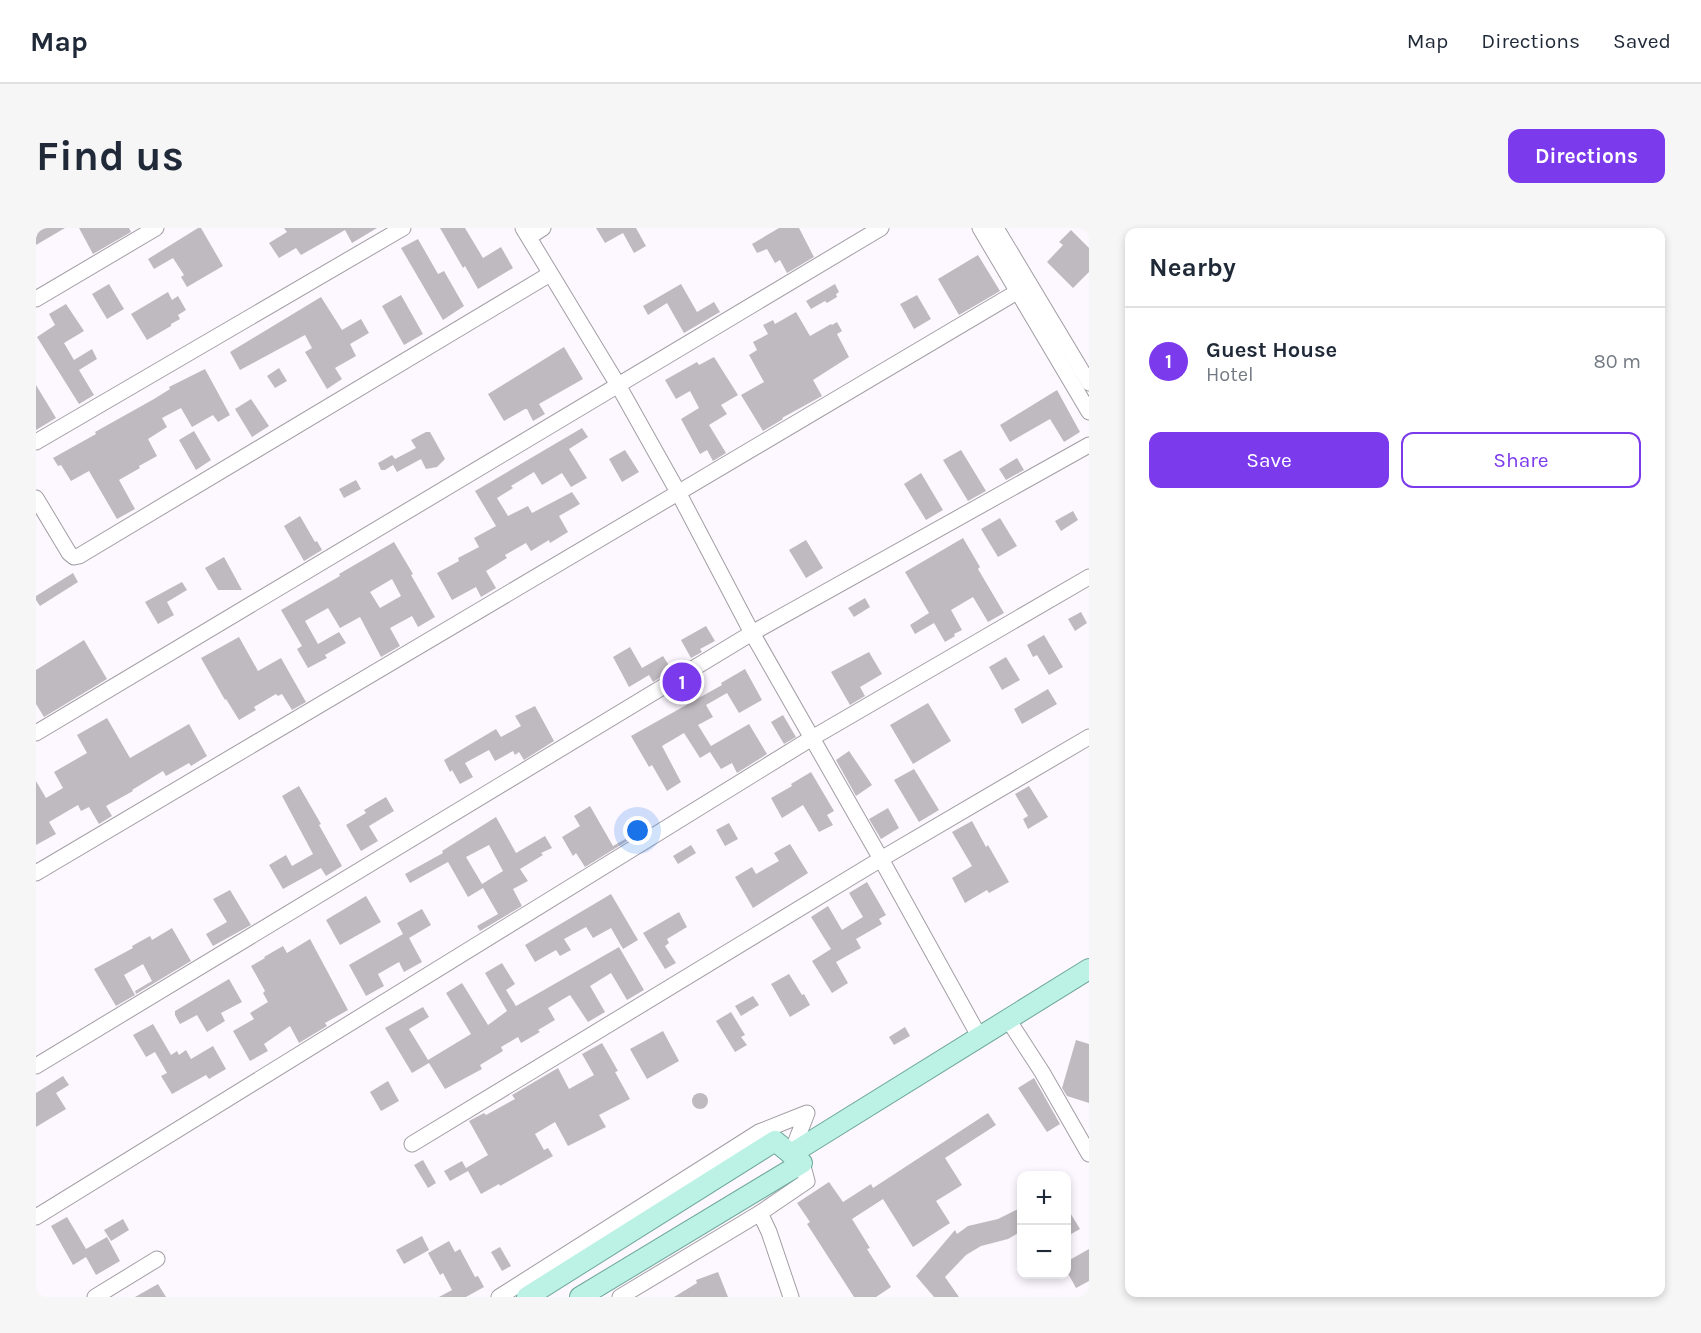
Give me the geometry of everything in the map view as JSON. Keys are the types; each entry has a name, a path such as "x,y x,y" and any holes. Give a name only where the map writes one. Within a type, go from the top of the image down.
{"main road":[{"path":"580,1297 1007,1018 1089,969"},
{"path":"527,1297 775,1141 796,1158"}],"street":[{"path":"36,299 156,228"},
{"path":"36,442 403,228"},
{"path":"543,228 526,232 618,385 678,492 752,633 980,1036"},
{"path":"36,733 880,228"},
{"path":"980,228 1017,292 1089,383"},
{"path":"999,229 1089,412"},
{"path":"36,498 69,553 74,557 79,556 550,274"},
{"path":"36,873 1017,292"},
{"path":"36,1066 752,633 1089,445"},
{"path":"36,1217 812,738 1089,577"},
{"path":"412,1144 881,859 1089,737"},
{"path":"1007,1018 1042,1072 1089,1155"},
{"path":"499,1297 759,1132 807,1113 796,1158 807,1182 620,1297"},
{"path":"760,1213 770,1232 791,1297"},
{"path":"95,1297 158,1259"}],"building":[{"path":"36,228 65,228 36,245"},
{"path":"79,228 129,228 131,232 93,254"},
{"path":"201,228 223,266 187,287 181,277 184,275 173,258 154,269 148,259"},
{"path":"284,228 377,228 352,243 345,230 301,255 296,248 279,258 269,243 287,232"},
{"path":"440,228 465,228 483,258 501,247 513,268 478,289"},
{"path":"596,228 636,228 646,246 634,253 623,233 605,243"},
{"path":"779,228 799,228 814,257 787,273 780,260 775,263 767,249 757,253 752,244"},
{"path":"1071,230 1089,248 1089,272 1073,288 1047,262 1063,245 1059,242"},
{"path":"418,239 438,274 444,271 464,306 443,320 401,248"},
{"path":"978,255 1000,291 959,315 938,279"},
{"path":"109,284 124,309 107,319 92,294"},
{"path":"681,284 697,312 714,302 720,312 684,333 667,303 648,315 643,306"},
{"path":"835,284 839,292 836,294 837,297 811,309 806,301"},
{"path":"168,292 172,300 178,296 186,310 178,315 180,319 171,326 147,340 131,314"},
{"path":"401,295 423,334 404,345 382,306"},
{"path":"917,295 931,319 914,329 900,304"},
{"path":"321,297 342,330 361,319 369,333 350,344 356,356 335,368 342,379 327,389 305,352 312,348 305,335 240,370 230,352"},
{"path":"66,304 84,331 64,343 74,360 92,349 97,359 79,370 94,395 79,404 37,337 55,325 49,314"},
{"path":"796,312 810,336 837,322 842,331 837,334 849,357 813,380 822,396 763,431 741,395 764,382 749,355 757,350 753,342 768,334 763,325 773,320 775,324"},
{"path":"564,347 583,379 539,404 545,414 533,421 525,409 504,421 488,394"},
{"path":"714,357 738,395 721,405 727,414 709,425 726,453 713,461 707,450 700,454 681,419 699,408 690,391 676,399 665,380 697,362 699,365"},
{"path":"279,368 287,381 275,388 267,376"},
{"path":"205,369 230,415 218,422 213,415 192,427 181,408 162,418 167,427 148,439 157,456 119,480 135,509 117,519 89,471 71,481 61,465 58,466 53,458 154,399 170,389 169,387"},
{"path":"36,385 56,418 36,430"},
{"path":"1057,390 1080,432 1064,442 1050,419 1010,442 1000,425"},
{"path":"251,399 269,426 252,437 235,409"},
{"path":"582,428 588,437 569,449 587,478 571,487 562,473 542,485 534,472 497,498 508,516 528,506 532,513 572,492 580,504 559,516 568,532 531,551 526,543 505,555 507,558 486,571 496,588 481,597 476,587 452,600 437,573 479,547 474,538 496,526 475,491"},
{"path":"194,431 211,460 196,470 179,440"},
{"path":"430,432 445,459 437,467 426,469 421,459 397,472 393,465 381,470 378,463 392,455 395,459 416,448 411,440"},
{"path":"625,450 639,472 622,482 609,459"},
{"path":"961,450 986,491 968,501 943,460"},
{"path":"1017,458 1024,470 1006,480 999,469"},
{"path":"921,473 943,510 926,520 904,484"},
{"path":"356,480 361,489 344,498 339,489"},
{"path":"1073,511 1078,520 1061,531 1055,521"},
{"path":"300,516 322,550 304,561 284,526"},
{"path":"1000,518 1017,546 998,557 981,529"},
{"path":"963,538 1004,613 988,622 973,597 951,610 962,630 954,634 955,636 945,642 934,623 915,634 910,625 929,613 905,572"},
{"path":"806,540 823,568 806,578 789,550"},
{"path":"394,542 435,617 418,627 412,616 390,628 400,646 381,657 360,617 340,628 328,608 305,621 318,644 339,632 346,643 325,655 327,658 308,668 297,649 302,646 281,610 340,576 339,574","holes":["392,579 401,596 380,608 370,592"]},
{"path":"224,557 242,590 218,590 205,568"},
{"path":"73,573 78,582 40,606 36,596"},
{"path":"182,582 187,590 167,602 174,615 158,624 145,602"},
{"path":"865,598 870,607 854,617 848,608"},
{"path":"1081,612 1087,623 1075,631 1068,619"},
{"path":"706,626 715,641 700,649 702,652 691,658 681,640"},
{"path":"1044,635 1063,667 1049,675 1037,655 1033,657 1027,645"},
{"path":"239,637 258,671 281,658 306,702 292,710 282,694 278,696 276,694 254,707 256,710 239,720 201,658"},
{"path":"84,640 107,679 44,717 36,704 36,670"},
{"path":"630,647 642,668 663,656 672,670 653,682 649,675 629,687 613,657"},
{"path":"869,652 882,674 860,687 865,696 850,705 831,672"},
{"path":"1006,657 1020,680 1002,690 989,667"},
{"path":"745,669 762,700 739,713 727,693 706,705 713,717 698,725 711,746 749,724 767,754 737,773 732,763 721,769 710,752 700,758 684,733 662,746 681,782 667,791 652,765 649,767 631,736 722,685 721,683"},
{"path":"1048,689 1057,704 1022,724 1014,709"},
{"path":"928,703 951,741 913,764 890,725"},
{"path":"535,706 554,741 524,760 519,752 515,755 513,751 495,761 489,750 465,763 473,777 460,784 444,760 496,729 501,737 521,726 515,716"},
{"path":"783,715 796,737 784,744 771,722"},
{"path":"107,718 130,758 189,724 207,756 191,766 189,763 166,776 163,771 106,806 112,816 99,824 89,807 81,811 78,805 49,822 56,834 36,845 36,781 46,798 63,788 54,772 87,753 77,735"},
{"path":"849,751 872,785 856,796 836,760"},
{"path":"914,769 939,810 919,822 894,780"},
{"path":"811,772 834,811 827,815 833,825 819,832 803,805 782,818 771,798"},
{"path":"299,786 342,866 326,876 321,868 283,889 269,865 286,855 292,866 313,854 282,796"},
{"path":"1029,786 1048,817 1028,829 1023,819 1028,816 1015,794"},
{"path":"386,797 394,811 369,826 378,841 361,851 346,825 366,813 364,810"},
{"path":"590,806 613,846 636,833 637,835 585,867 576,853 573,856 562,837 580,826 574,816"},
{"path":"888,808 899,828 881,839 869,819"},
{"path":"496,817 516,853 545,836 552,848 541,853 543,855 520,869 528,881 513,889 522,906 480,931 477,926 498,914 483,888 468,897 448,862 410,883 405,874 443,853 442,851","holes":["489,845 503,871 482,884 466,857"]},
{"path":"972,821 1009,882 989,893 987,890 965,903 952,878 972,866 952,832"},
{"path":"729,823 738,839 725,846 716,830"},
{"path":"790,844 808,873 753,908 735,877 752,867 756,874 779,861 774,853"},
{"path":"691,845 696,853 678,864 673,856"},
{"path":"867,882 886,915 879,919 882,924 856,939 861,948 836,962 848,983 832,993 812,961 831,949 811,917 828,906 842,930 863,917 849,893"},
{"path":"230,890 251,925 213,946 206,934 227,922 213,899"},
{"path":"611,894 638,940 623,949 611,928 593,938 586,927 564,939 571,950 560,956 556,950 535,962 525,945"},
{"path":"366,896 381,922 340,945 326,920"},
{"path":"422,909 431,925 409,938 422,962 404,972 399,962 378,974 384,986 366,996 349,965 403,934 397,923"},
{"path":"679,912 687,927 667,939 669,943 665,946 676,963 665,969 643,933"},
{"path":"172,928 191,961 136,994 135,991 152,981 143,964 124,975 135,995 116,1006 94,969 150,936 152,940"},
{"path":"310,939 348,1010 325,1023 327,1026 299,1043 290,1026 264,1044 268,1051 250,1061 233,1031 254,1019 250,1013 268,1002 263,993 265,991 251,966 283,946 287,953"},
{"path":"619,947 644,990 627,1000 611,973 590,986 605,1012 588,1022 570,995 548,1008 555,1020 538,1030 540,1032 521,1043 518,1037 501,1047 503,1051 480,1065 482,1069 445,1089 429,1063 412,1073 385,1028 423,1007 429,1017 409,1029 428,1060 471,1034 446,993 462,983 488,1025 507,1011 485,973 502,963 515,984 506,990 516,1006"},
{"path":"789,974 810,1005 790,1017 771,984"},
{"path":"229,979 242,1002 221,1013 225,1021 207,1032 197,1015 180,1024 175,1011"},
{"path":"753,996 759,1005 741,1016 735,1006"},
{"path":"731,1012 745,1035 741,1037 747,1045 735,1052 716,1021"},
{"path":"153,1024 171,1055 177,1051 179,1055 186,1050 191,1059 213,1046 226,1069 209,1079 206,1075 172,1094 161,1076 167,1073 155,1052 146,1057 133,1035"},
{"path":"905,1027 910,1036 894,1045 889,1037"},
{"path":"663,1031 679,1061 647,1079 630,1049"},
{"path":"1076,1040 1089,1044 1089,1103 1067,1096 1062,1088"},
{"path":"602,1043 630,1099 599,1115 606,1127 568,1146 555,1122 535,1134 544,1150 548,1148 553,1156 481,1194 468,1171 450,1181 444,1171 462,1161 467,1170 466,1168 488,1155 469,1121 484,1113 486,1115 515,1099 512,1095 558,1068 569,1089 594,1075 582,1054"},
{"path":"63,1076 69,1085 56,1093 66,1109 36,1127 36,1093"},
{"path":"1034,1078 1060,1124 1047,1132 1018,1088"},
{"path":"388,1081 399,1101 381,1111 370,1092"},
{"path":"700,1093 708,1101 700,1109 692,1101"},
{"path":"988,1113 996,1125 945,1158 962,1185 936,1201 950,1223 913,1247 883,1199 852,1219 870,1248 867,1249 891,1287 876,1297 854,1297 807,1224 810,1222 797,1203 829,1182 843,1202 871,1184 873,1188"},
{"path":"423,1160 436,1183 428,1188 414,1165"},
{"path":"1017,1210 1017,1234 1008,1239 981,1246 966,1255 945,1277 959,1297 934,1297 916,1276 955,1230 957,1234 968,1226 998,1219"},
{"path":"1071,1214 1080,1229 1071,1234"},
{"path":"67,1217 86,1249 107,1237 120,1261 96,1275 86,1257 73,1265 51,1226"},
{"path":"123,1219 129,1230 111,1241 104,1230"},
{"path":"422,1236 429,1250 404,1264 396,1250"},
{"path":"449,1241 455,1252 460,1249 475,1277 478,1276 484,1287 466,1297 439,1297 452,1290 443,1273 440,1275 428,1253"},
{"path":"500,1247 511,1266 502,1271 491,1252"},
{"path":"1089,1249 1089,1281 1076,1288 1071,1279 1071,1259"},
{"path":"718,1272 728,1297 674,1297 697,1283 696,1280"},
{"path":"158,1284 166,1297 135,1297"}],"place":[{"name":"Guest House","path":"682,682"}]}
